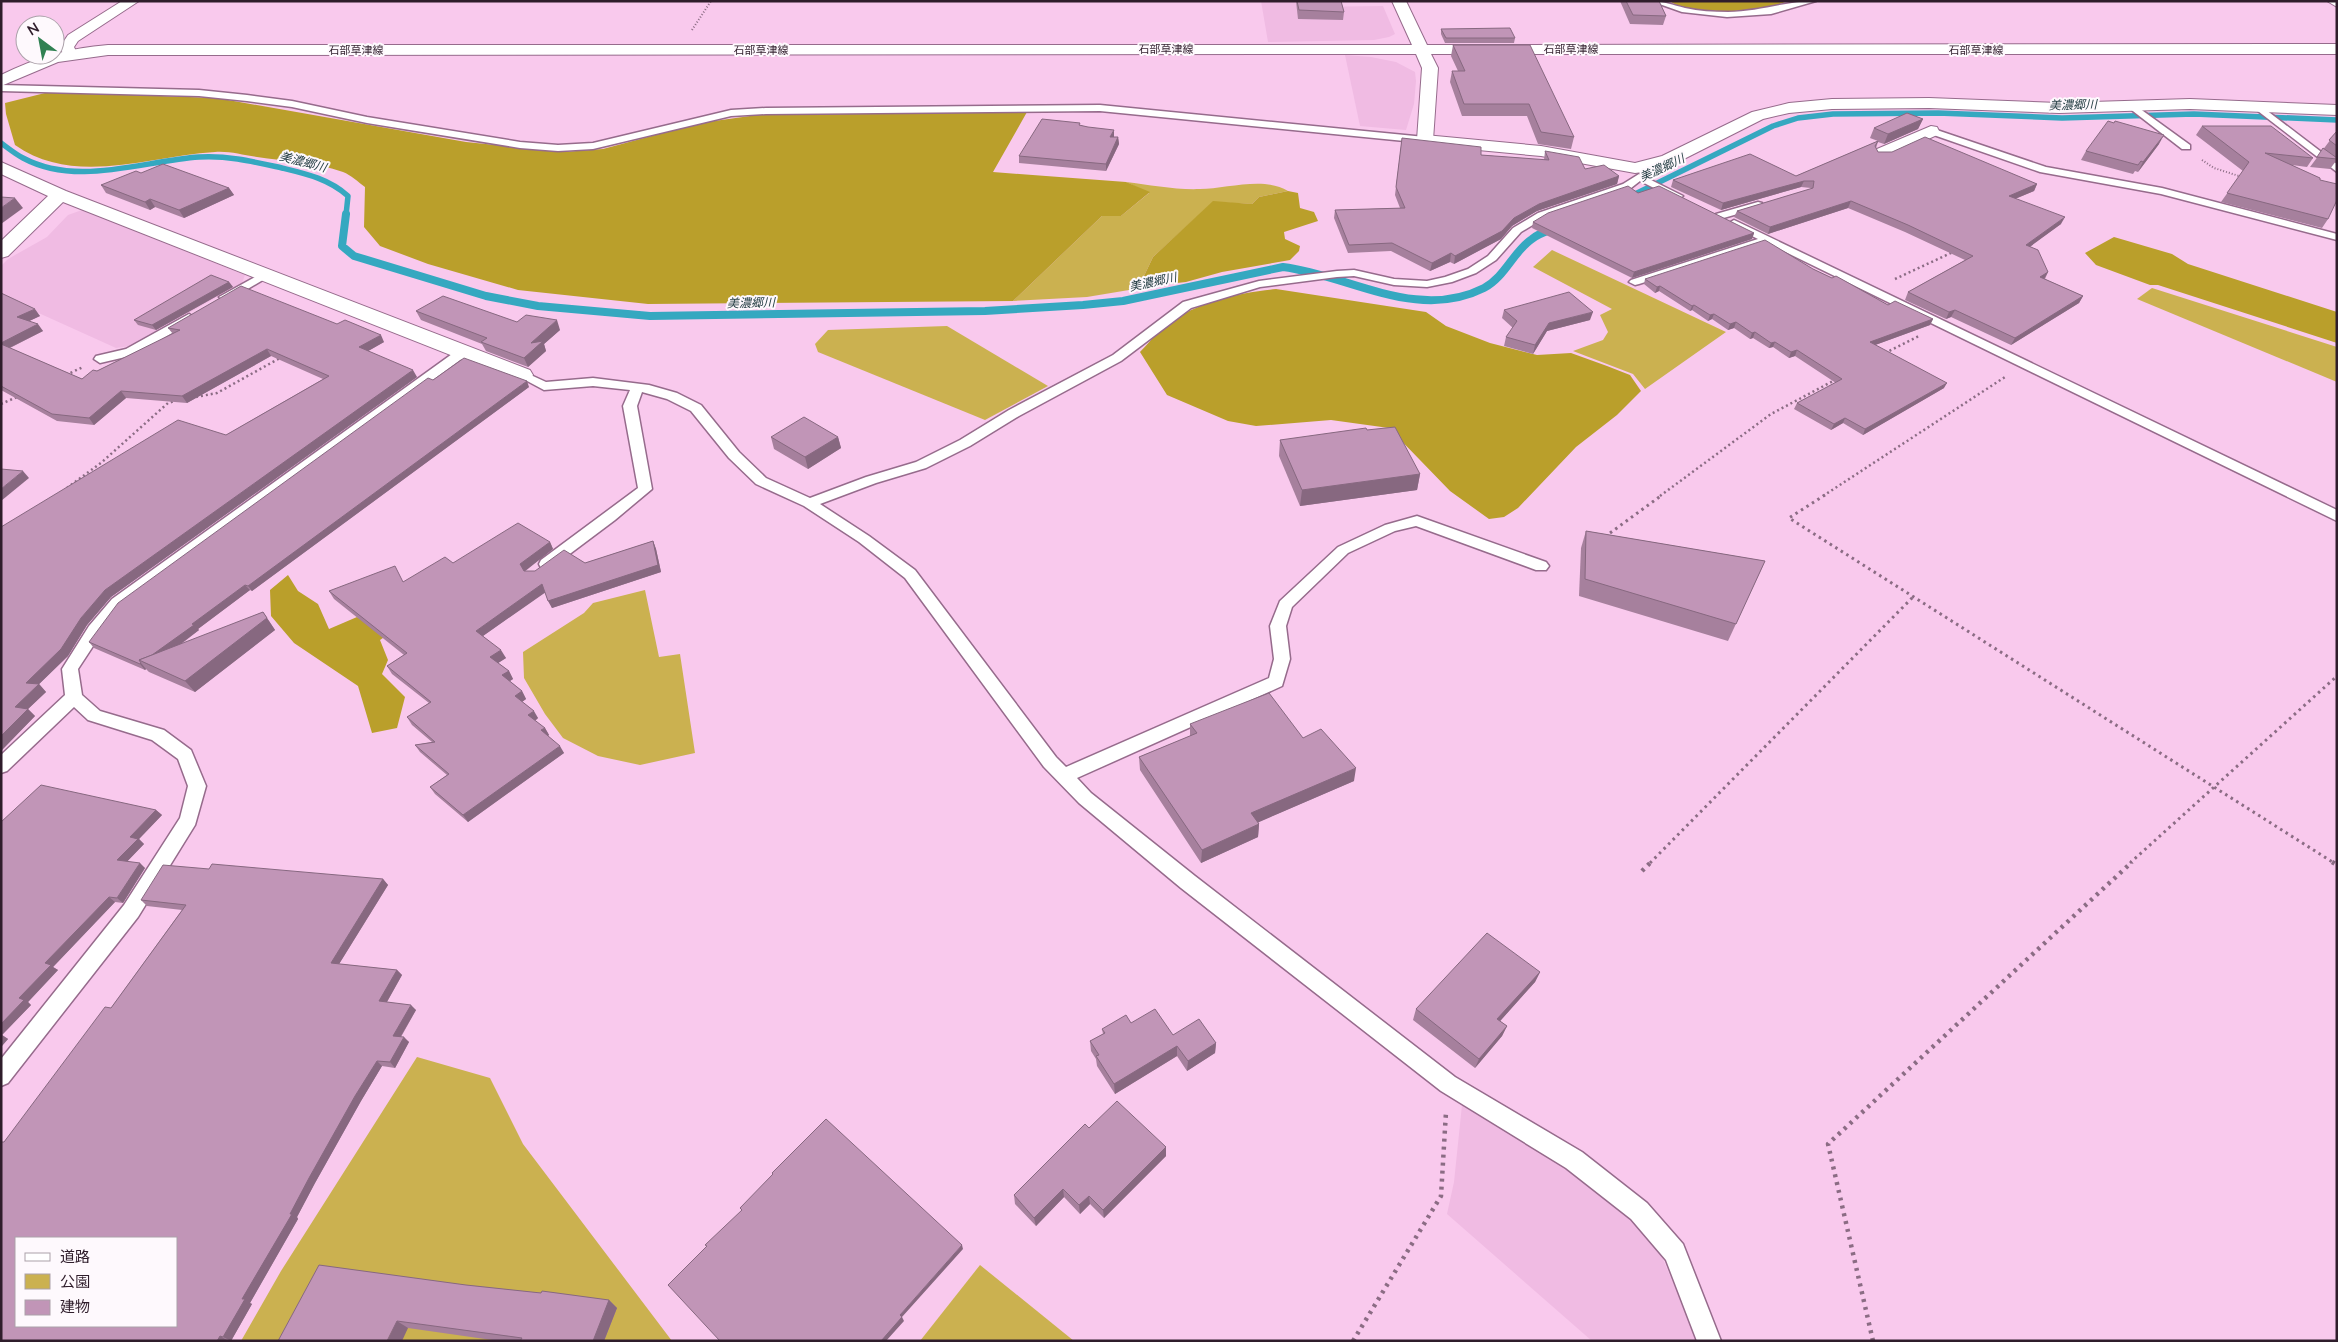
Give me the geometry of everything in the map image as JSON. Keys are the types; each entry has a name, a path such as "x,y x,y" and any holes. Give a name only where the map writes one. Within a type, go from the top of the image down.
{"main road":[{"path":"69,53 67,48 73,38 132,1"},
{"path":"1399,1 1419,49 1430,68 1425,140 1532,150 1640,175 1651,166 1668,160 1758,116 1788,108 1832,104 2059,108 2135,108 2190,104 2337,110"},
{"name":"石部草津線","path":"1,81 46,60 69,53 117,50 2337,49"},
{"path":"1896,106 1931,131"},
{"path":"1883,153 1931,131"},
{"path":"1,167 60,195 522,375"},
{"path":"1,252 60,195"}],"lane":[{"path":"1655,1 1670,8 1697,12 1738,14 1770,11 1801,2 1812,1"},
{"path":"1,88 199,93 247,98 520,145 558,148 593,146 694,120 739,113 766,111 1035,108 1100,108 1425,140"},
{"path":"2135,108 2186,147"},
{"path":"2259,108 2337,169"},
{"path":"1931,131 2044,170 2162,191 2337,237"},
{"path":"2324,158 2337,159"},
{"path":"809,503 871,480 921,465 965,443 1014,412 1117,358 1188,305 1258,284 1337,274 1354,273 1394,282 1426,284 1448,280 1472,270 1492,258 1517,230 1542,215 1627,186 1640,175 1685,199"},
{"path":"1767,202 1715,214 2337,516"},
{"path":"1635,282 1768,239"},
{"path":"214,304 264,275"},
{"path":"100,359 130,352 197,314"},
{"path":"1,1076 131,910 188,820 198,786 185,755 158,735 94,716 74,697 70,669 95,630 117,603 463,352"},
{"path":"522,375 544,386 593,382 637,388 672,396 696,408 713,427 734,456 761,481 809,503 864,539 910,574 991,686 1050,762 1086,798 1188,882 1448,1084 1574,1160 1639,1211 1675,1252 1709,1341"},
{"path":"533,573 610,517 644,489 630,406 637,388"},
{"path":"1064,776 1276,682 1282,659 1278,626 1285,605 1343,550 1390,528 1417,521 1541,566"},
{"path":"1,766 74,697"}],"path":[{"path":"678,50 711,1"},
{"path":"2186,147 2214,168 2247,179"},
{"path":"1871,290 1958,250"},
{"path":"1882,354 1942,324"},
{"path":"194,397 217,393 285,355"},
{"path":"63,376 100,359"},
{"path":"2025,364 1789,518 2337,865"},
{"path":"1610,534 1771,414 1840,377"},
{"path":"1,404 19,396"},
{"path":"61,492 102,462 168,403 178,400"},
{"path":"1642,872 1913,597"},
{"path":"1873,1341 1828,1144 2212,787 2337,676"},
{"path":"1353,1341 1441,1196 1448,1084"}],"shaded area":[{"path":"1261,1 1301,1 1302,7 1383,6 1395,34 1374,40 1268,42"},
{"path":"1670,1 1788,1 1769,8 1718,11 1688,8"},
{"path":"1345,55 1371,57 1396,62 1415,72 1414,104 1406,130 1360,126"},
{"path":"49,92 217,98 466,142 563,152 603,149 700,123 757,115 1027,112 993,172 1126,182 1150,192 1121,216 1102,216 1013,301 648,304 518,290 428,264 380,246 364,227 365,187 346,173 322,166 220,152 113,166 87,167 62,164 38,158 15,145 6,114 5,103"},
{"path":"1288,191 1298,193 1300,208 1314,212 1318,221 1284,232 1285,239 1300,246 1299,251 1290,260 1222,272 1186,282 1159,285 1143,278 1153,257 1213,201 1252,204 1259,197"},
{"path":"82,210 245,275 242,283 130,346 116,348 1,296 1,266 8,259 47,237 68,215"},
{"path":"2114,237 2172,254 2188,264 2337,312 2337,343 2158,285 2150,285 2096,265 2085,253"},
{"path":"1276,289 1426,312 1446,326 1490,343 1537,355 1571,353 1607,366 1630,375 1641,391 1617,415 1576,447 1518,508 1504,517 1489,519 1450,491 1389,428 1331,420 1256,426 1228,421 1167,395 1140,352 1160,331 1179,317 1205,304 1247,293"},
{"path":"288,575 298,591 318,604 329,629 357,617 390,633 380,640 388,660 382,674 405,697 397,728 372,733 358,686 294,643 271,616 270,590"},
{"path":"1462,1105 1583,1179 1629,1215 1662,1257 1698,1341 1592,1341 1447,1214 1454,1182"}],"green space":[{"path":"1126,182 1191,189 1268,184 1288,191 1259,197 1252,204 1213,202 1153,257 1143,278 1159,285 1087,297 1013,301 1102,216 1121,216 1149,193"},
{"path":"1552,250 1726,332 1645,389 1633,374 1573,351 1603,340 1608,332 1600,315 1612,309 1533,267"},
{"path":"2152,288 2337,347 2337,382 2137,299"},
{"path":"947,326 1048,386 985,420 818,352 815,344 828,330"},
{"path":"645,590 659,657 680,654 695,753 640,765 598,756 563,738 545,714 524,678 523,652 584,613 593,603"},
{"path":"417,1057 490,1078 523,1144 672,1341 241,1341 281,1271"},
{"path":"980,1265 1074,1341 920,1341"}],"building":[{"path":"1297,1 1341,1 1344,12 1299,10"},
{"path":"1626,1 1659,1 1666,16 1633,15"},
{"path":"1510,28 1515,38 1446,38 1441,29"},
{"path":"1453,45 1530,45 1574,137 1541,132 1529,104 1464,104 1452,71 1465,71"},
{"path":"1907,113 1923,119 1888,134 1874,128"},
{"path":"1042,119 1080,123 1079,125 1088,127 1114,130 1110,137 1118,137 1106,164 1019,156"},
{"path":"2108,121 2114,123 2115,121 2164,135 2143,162 2141,161 2138,165 2086,151"},
{"path":"2202,126 2271,126 2313,158 2265,153 2320,178 2320,180 2337,184 2337,200 2328,219 2227,193 2249,162"},
{"path":"2337,131 2337,146 2329,140"},
{"path":"1925,137 2037,184 2009,196 2065,217 2026,245 2038,250 2048,272 2040,277 2083,296 2015,338 1955,310 1949,312 1908,292 1973,256 1908,225 1851,201 1770,227 1737,211 1813,188 1814,181 1804,181 1723,203 1673,180 1750,154 1796,176 1878,141 1875,146 1878,152 1892,152"},
{"path":"1402,138 1481,147 1481,155 1549,160 1545,151 1579,157 1585,169 1604,165 1619,176 1539,204 1514,218 1502,231 1455,256 1451,253 1432,263 1392,243 1349,245 1335,210 1405,208 1396,187"},
{"path":"2323,148 2337,158 2337,159 2317,157"},
{"path":"163,164 229,188 179,210 150,199 145,202 101,185 136,171 141,173"},
{"path":"1628,186 1638,193 1659,186 1754,233 1634,272 1533,222 1548,213"},
{"path":"1,197 15,198 1,208"},
{"path":"1765,240 1813,269 1832,278 1836,276 1888,305 1895,301 1933,319 1870,342 1947,383 1865,429 1845,418 1834,424 1797,403 1842,379 1797,350 1791,352 1775,342 1771,343 1755,332 1752,333 1736,322 1730,324 1714,314 1710,315 1645,279"},
{"path":"211,275 229,282 152,325 134,320"},
{"path":"241,286 337,324 345,320 381,335 359,347 413,370 105,590 81,618 61,649 26,683 39,684 15,707 28,709 1,736 1,527 178,420 226,435 329,376 267,349 182,396 121,391 89,418 52,414 1,386 1,344 82,379 93,370 97,371 180,330 168,328"},
{"path":"1569,292 1593,312 1549,323 1535,345 1506,337 1517,321 1504,310"},
{"path":"1,293 35,309 17,317 38,324 1,343"},
{"path":"443,296 517,322 526,315 557,320 531,343 543,341 524,358 481,342 487,338 416,311"},
{"path":"464,358 527,381 248,586 245,585 192,624 194,625 152,655 139,660 140,664 89,642 118,603 428,378 433,380"},
{"path":"804,417 838,437 805,457 771,437"},
{"path":"1395,427 1420,474 1302,490 1280,440 1366,428 1367,430"},
{"path":"1,469 23,471 1,489"},
{"path":"518,523 550,542 520,564 524,571 535,571 564,550 585,563 653,541 658,565 548,601 542,584 476,631 501,650 490,657 509,671 502,675 522,691 515,696 534,711 528,715 545,728 541,730 560,746 463,815 430,787 449,774 415,745 435,742 407,717 431,702 387,666 407,653 329,591 395,566 403,582 445,557 453,563"},
{"path":"1586,531 1765,561 1736,624 1585,579"},
{"path":"263,612 267,618 185,681 139,660"},
{"path":"1269,693 1303,738 1321,729 1356,768 1251,813 1259,824 1202,850 1139,757 1197,733 1190,724"},
{"path":"41,785 156,810 130,837 138,839 117,860 140,863 117,898 109,897 45,963 51,965 19,998 24,1000 1,1024 1,822"},
{"path":"212,864 383,879 331,963 397,970 379,1001 411,1005 393,1036 404,1037 390,1062 377,1061 355,1096 290,1214 292,1214 242,1299 245,1299 223,1337 220,1336 217,1341 1,1341 1,1142 4,1142 105,1007 111,1008 186,905 141,900 163,865 209,869"},
{"path":"1487,933 1540,972 1497,1019 1507,1026 1479,1059 1416,1009"},
{"path":"1155,1009 1173,1035 1199,1019 1216,1043 1188,1061 1177,1046 1114,1084 1096,1056 1099,1055 1090,1041 1105,1033 1102,1029 1126,1015 1131,1023"},
{"path":"1117,1101 1166,1147 1103,1210 1089,1196 1079,1205 1063,1189 1034,1218 1014,1195 1085,1124 1089,1128"},
{"path":"826,1119 962,1245 900,1315 902,1317 881,1341 720,1341 668,1285 707,1246 705,1245 742,1210 740,1208 772,1173"},
{"path":"319,1265 466,1285 541,1293 542,1291 609,1300 593,1341 520,1341 522,1338 397,1321 387,1341 278,1341"}],"waterway":[{"name":"美濃郷川","path":"1627,198 1773,126 1798,118 1833,114 1938,113 2062,118 2194,114 2337,120"},
{"name":"美濃郷川","path":"1,143 23,158 65,171 110,170 199,157 230,158 262,163 309,175 333,185 348,196 346,215"},
{"name":"美濃郷川","path":"346,214 342,246 354,256 486,296 538,306 650,316 985,311 1083,305 1123,301 1283,267 1383,293 1408,298 1434,300 1459,297 1484,288 1498,278 1525,244 1538,235 1556,228"}]}
